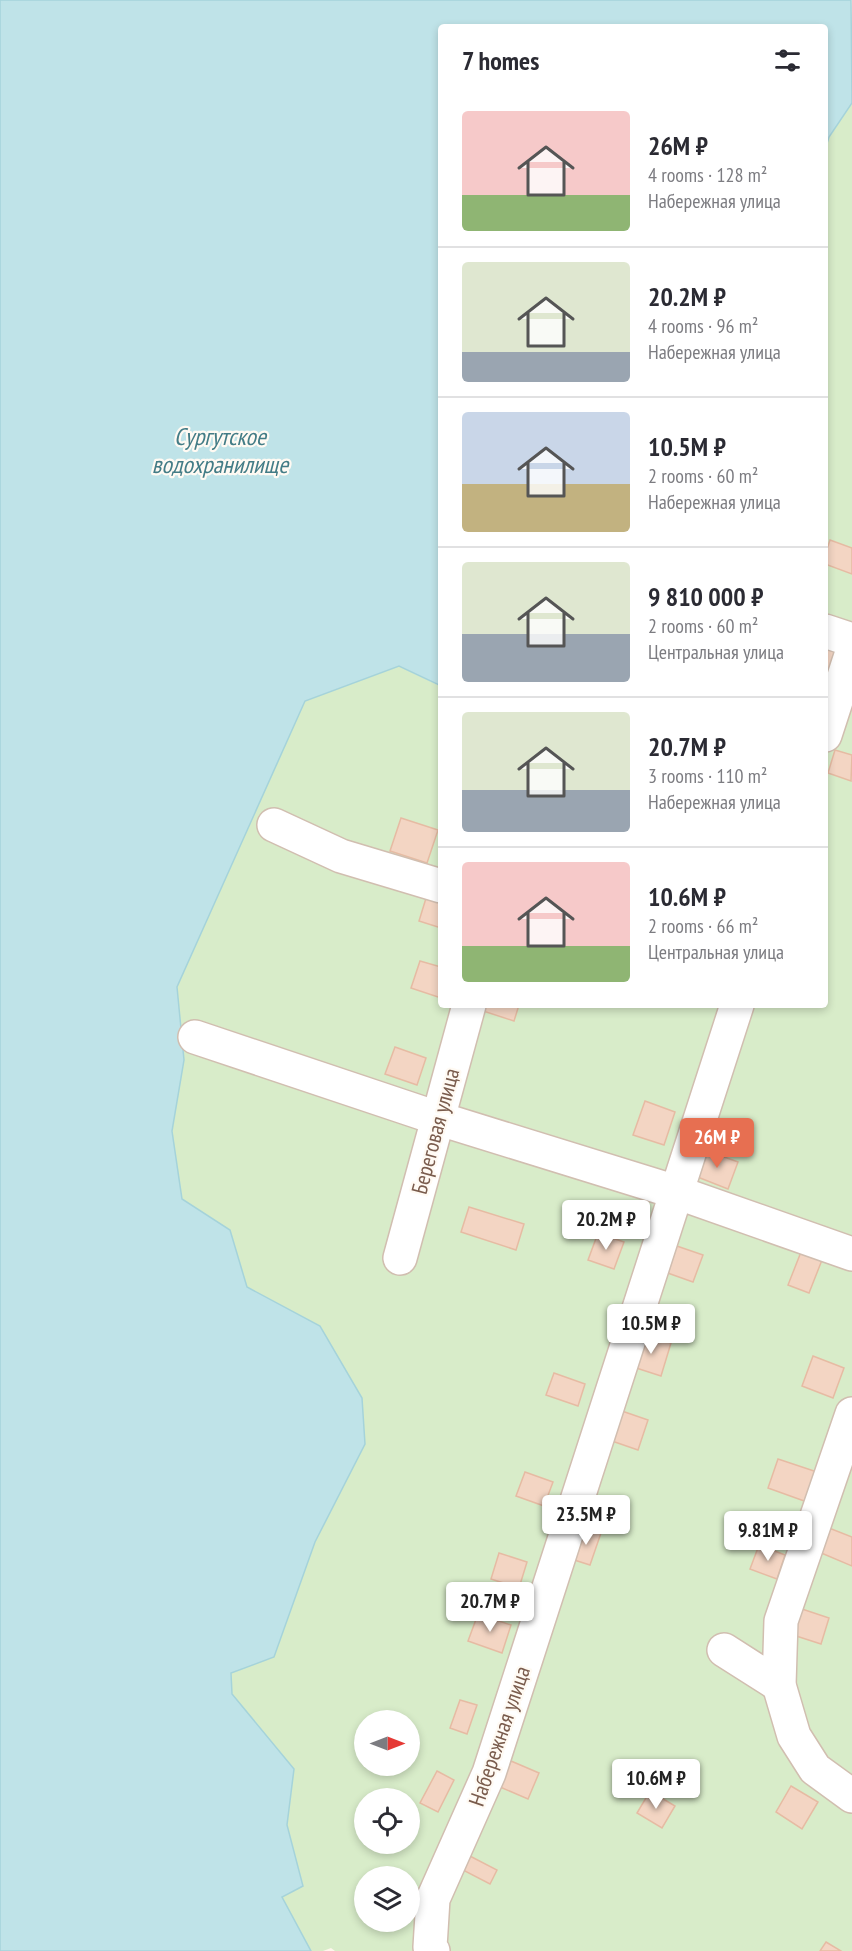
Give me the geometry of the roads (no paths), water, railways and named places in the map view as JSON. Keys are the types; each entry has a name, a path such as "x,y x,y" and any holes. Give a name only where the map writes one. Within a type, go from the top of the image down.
{"street":[{"path":"828,632 852,640"},
{"path":"828,726 852,652"},
{"path":"274,825 341,856 438,885"},
{"name":"Береговая улица","path":"400,1258 440,1119 468,1008"},
{"name":"Набережная улица","path":"433,1951 430,1947 433,1899 489,1773 736,1008"},
{"path":"195,1037 440,1119 676,1191 852,1254"},
{"path":"852,1414 781,1621 779,1685 794,1737 815,1769 852,1796"},
{"path":"724,1650 779,1685"}],"water":[{"name":"Сургутское водохранилище","path":"0,0 851,0 852,103 828,140 828,24 438,24 438,685 399,666 305,701 177,987 184,1060 172,1131 182,1199 230,1230 247,1287 320,1326 362,1398 365,1444 315,1542 274,1657 231,1673 232,1694 294,1769 287,1825 303,1886 282,1897 311,1951 0,1951"}]}
